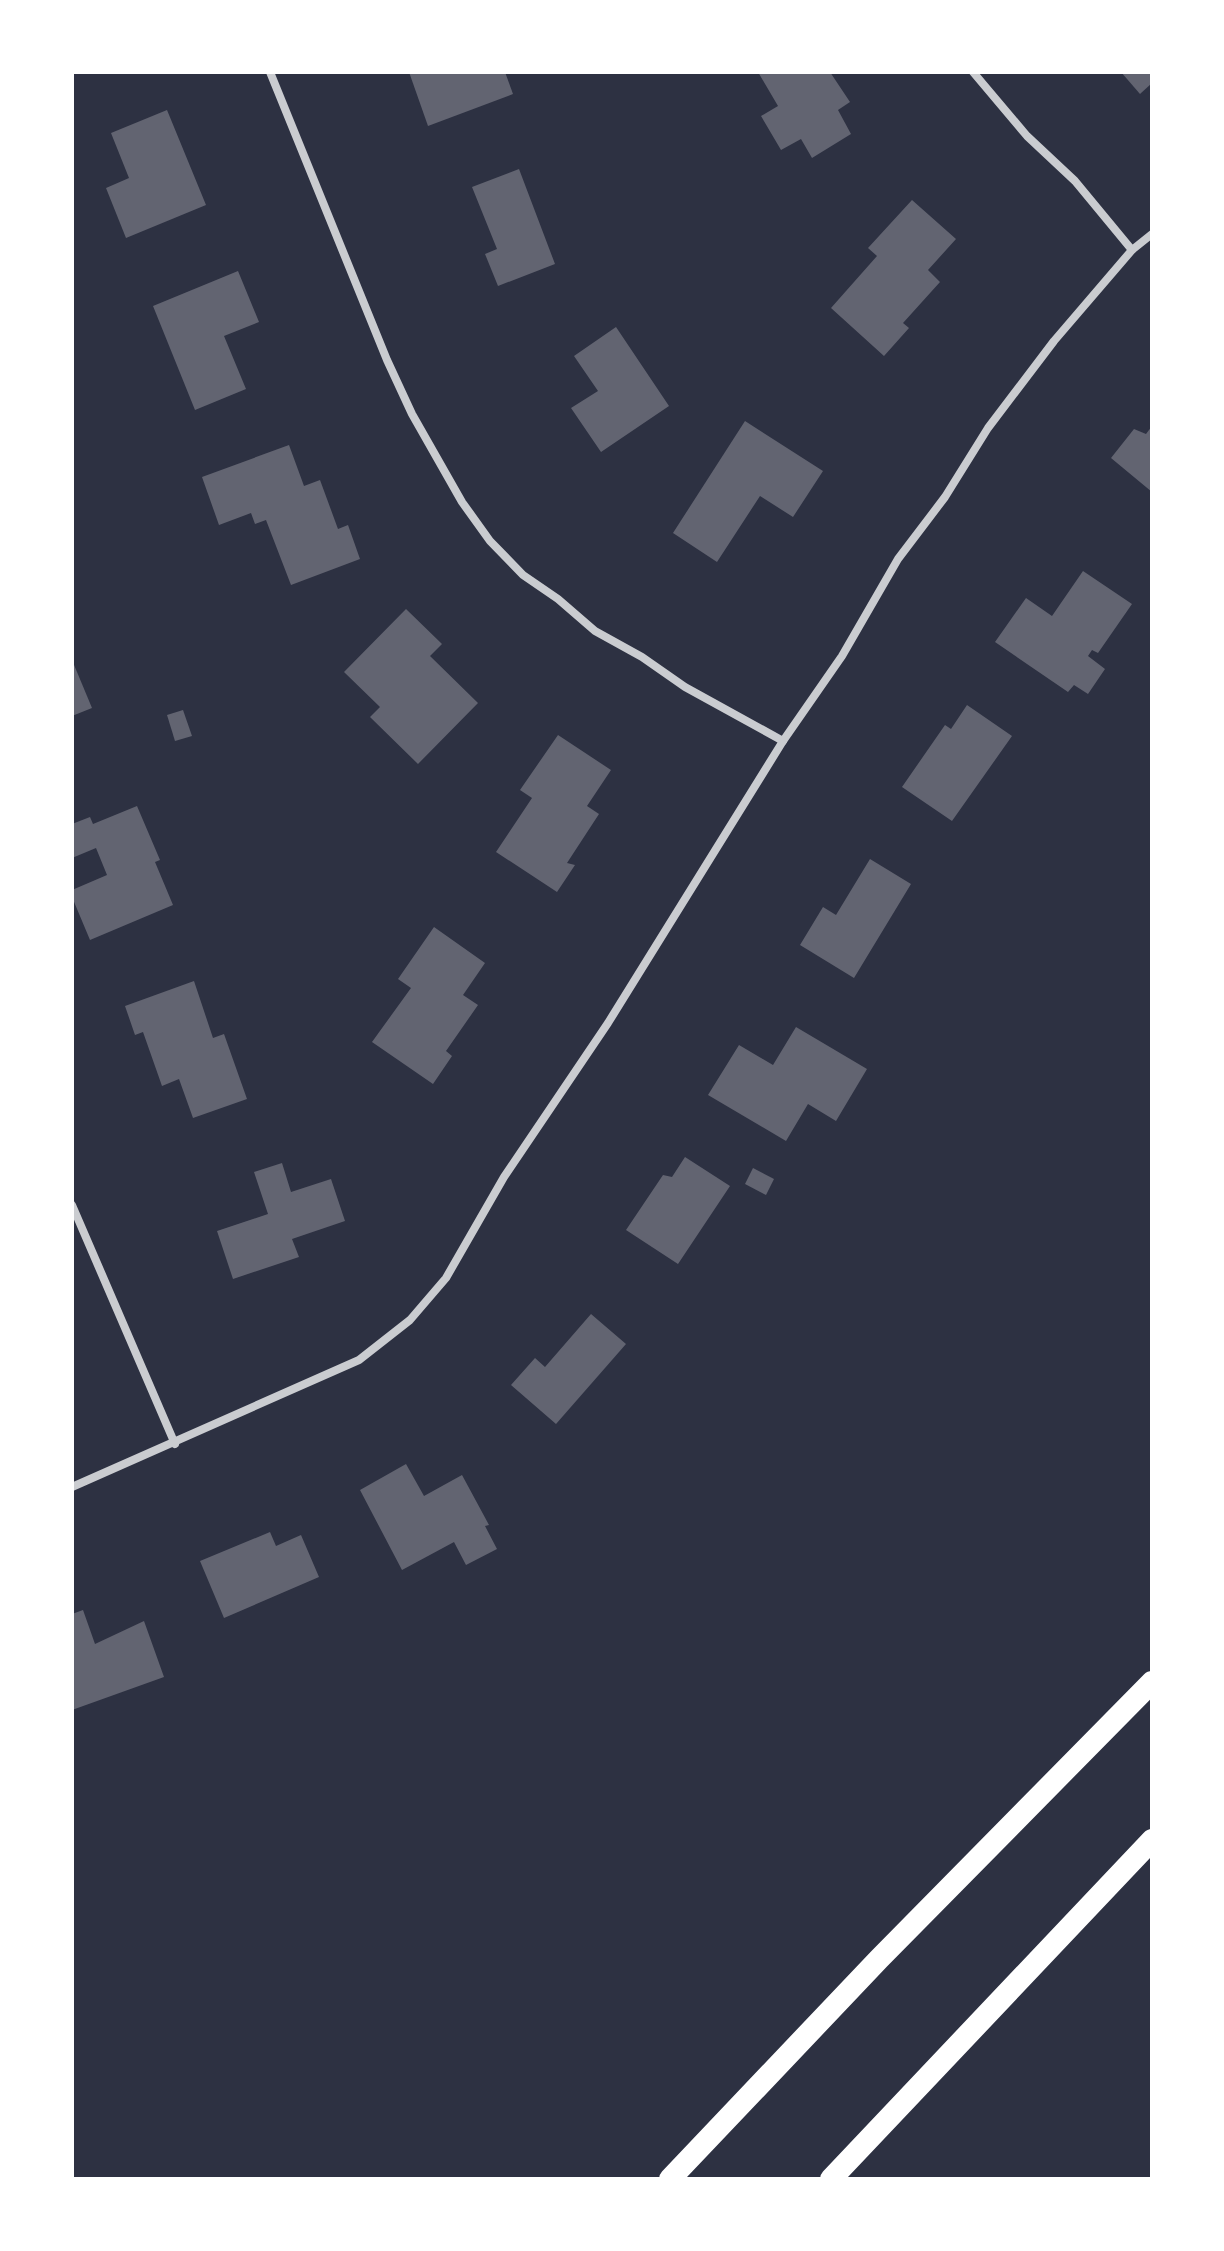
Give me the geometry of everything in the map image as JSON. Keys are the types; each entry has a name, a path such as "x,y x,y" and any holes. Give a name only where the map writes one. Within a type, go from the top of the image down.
{"highway":[{"path":"670,2179 879,1959 1152,1682"},
{"path":"831,2179 1152,1840"}],"street":[{"path":"270,72 412,414 462,502 490,541 523,575 595,631 642,657 685,687 783,741"},
{"path":"973,72 1027,136 1075,181 1132,250"},
{"path":"72,1487 359,1360 410,1320 446,1278 504,1177 608,1023 783,741 842,656 898,559 945,497 988,428 1054,341 1132,250 1152,234"},
{"path":"72,1205 175,1444"}],"building":[{"path":"409,72 505,72 513,94 428,126"},
{"path":"758,72 830,72 850,102 838,110 851,134 812,158 801,139 781,150 761,116 778,106"},
{"path":"1121,72 1152,72 1152,83 1140,94"},
{"path":"167,110 206,205 126,238 106,188 129,178 111,133"},
{"path":"519,169 555,264 498,286 485,254 497,249 472,187"},
{"path":"912,200 956,239 928,270 940,282 903,323 909,328 884,356 831,308 877,256 868,248"},
{"path":"238,271 259,322 224,336 246,389 195,410 153,306"},
{"path":"616,327 669,406 601,452 571,408 598,391 574,356"},
{"path":"745,421 823,471 793,517 760,496 717,562 673,533"},
{"path":"1152,426 1152,492 1111,458 1134,429 1146,434"},
{"path":"289,445 304,486 320,480 338,529 348,525 360,559 291,585 266,520 255,524 251,513 219,525 202,477"},
{"path":"1083,571 1132,604 1098,653 1092,650 1088,656 1105,669 1088,694 1074,685 1068,692 995,642 1026,598 1052,616"},
{"path":"406,609 442,644 430,656 478,703 418,764 370,717 380,707 344,672"},
{"path":"72,660 92,708 72,716"},
{"path":"967,705 1012,736 952,821 902,787 945,725 951,729"},
{"path":"183,710 192,736 175,741 167,715"},
{"path":"558,735 611,770 587,806 599,814 567,863 575,865 557,892 496,852 532,798 520,790"},
{"path":"137,806 160,860 155,862 173,905 90,940 72,890 107,875 96,848 72,858 72,824 90,817 93,824"},
{"path":"870,859 911,884 854,978 800,945 823,907 836,915"},
{"path":"434,927 485,963 463,995 478,1005 446,1051 452,1056 433,1084 372,1042 411,988 398,979"},
{"path":"194,981 213,1038 224,1034 247,1099 193,1118 179,1079 162,1086 143,1032 135,1035 125,1006"},
{"path":"796,1027 867,1069 836,1121 808,1104 786,1141 708,1095 739,1045 773,1065"},
{"path":"685,1157 730,1186 678,1264 626,1230 663,1175 672,1177"},
{"path":"282,1163 291,1192 331,1179 345,1221 292,1239 299,1257 233,1279 217,1231 268,1214 254,1172"},
{"path":"753,1168 774,1179 766,1195 745,1184"},
{"path":"591,1314 626,1344 556,1424 511,1385 535,1358 545,1367"},
{"path":"406,1464 424,1496 462,1475 489,1525 485,1526 497,1549 466,1565 454,1542 402,1570 360,1490"},
{"path":"270,1532 276,1546 301,1535 319,1577 224,1618 200,1561"},
{"path":"83,1610 95,1644 144,1621 164,1677 72,1710 72,1614"}]}
